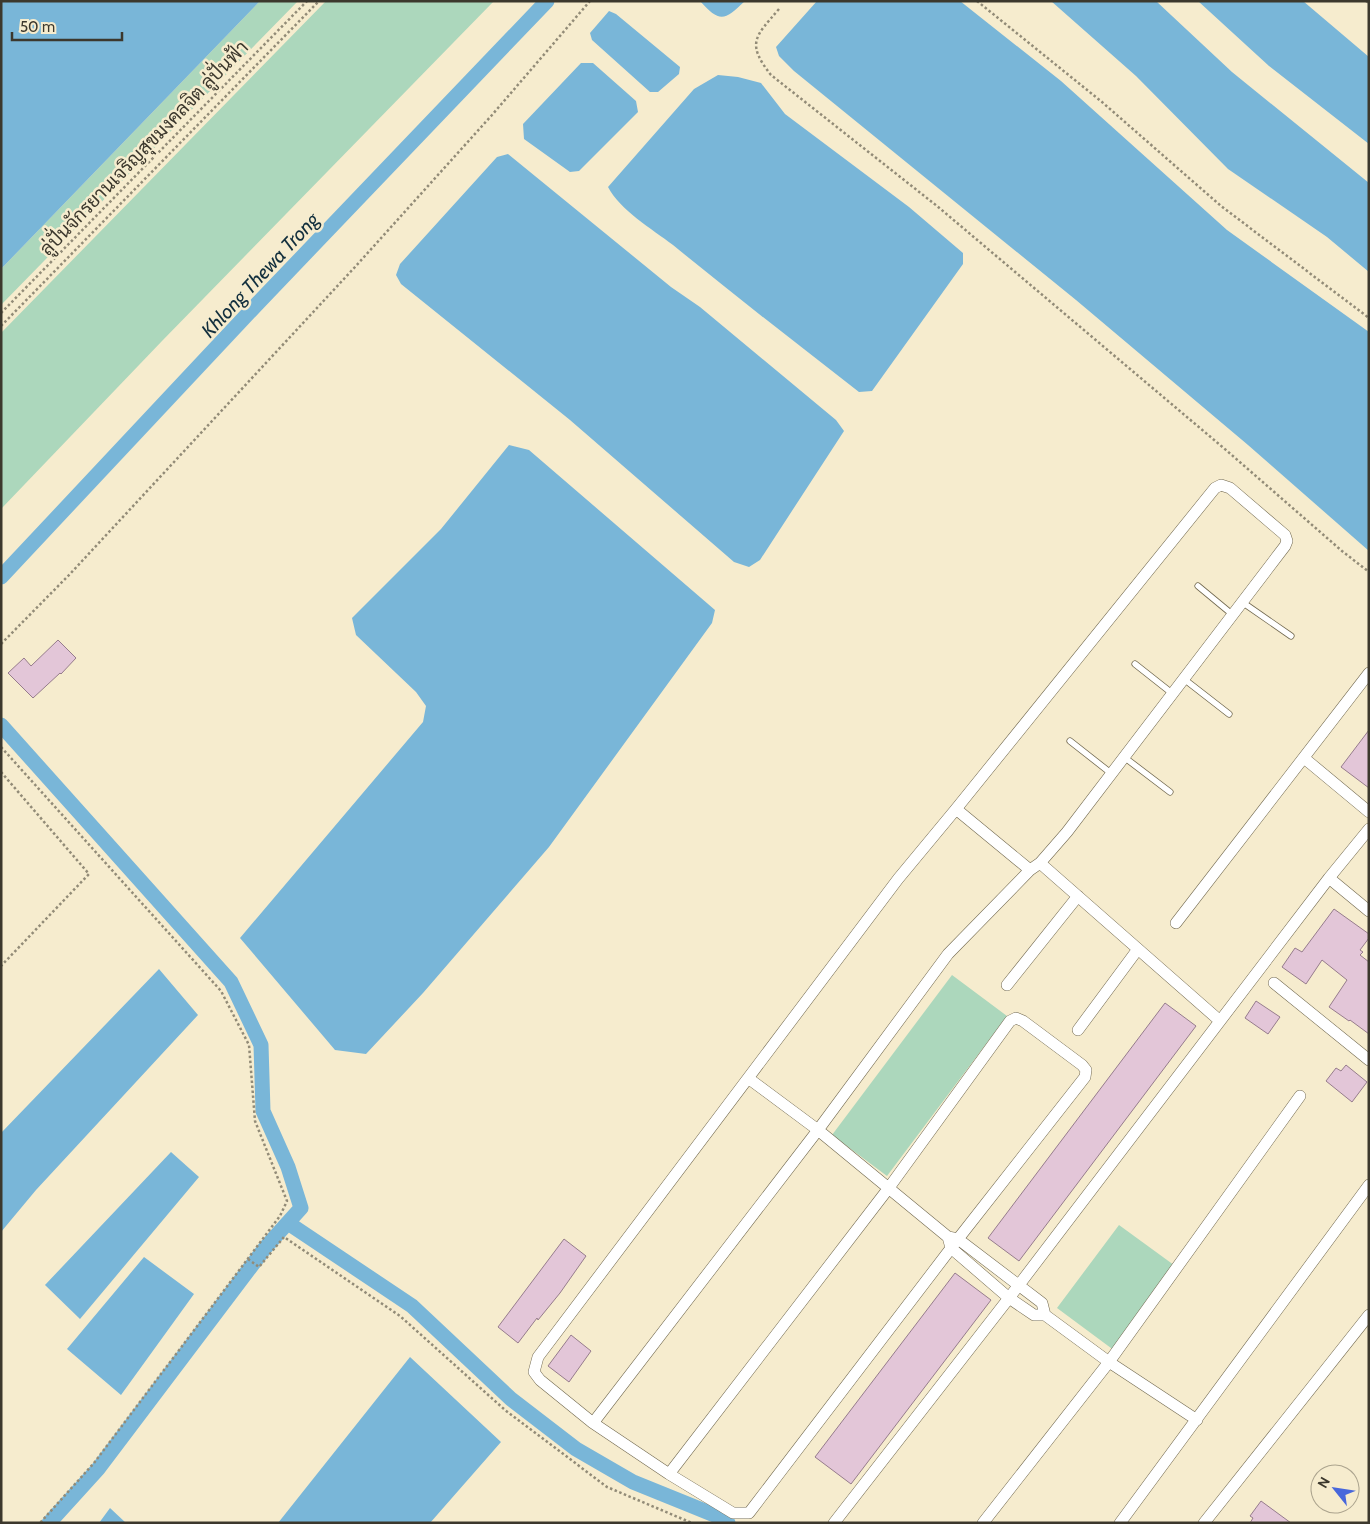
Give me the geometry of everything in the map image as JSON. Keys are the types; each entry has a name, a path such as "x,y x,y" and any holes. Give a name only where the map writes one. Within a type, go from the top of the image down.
{"street":[{"path":"593,1423 818,1130 948,954 1030,870 1040,863 1067,832 1286,546 1285,536 1230,488 1221,485 1215,488 1209,495 898,879 538,1357 534,1372 540,1380 593,1423 669,1474 733,1513 749,1513 952,1241 1085,1077 1086,1070 1082,1065 1022,1020 1016,1018 1010,1021 888,1189 669,1474"},
{"path":"1176,924 1369,673"},
{"path":"1304,758 1369,812"},
{"path":"956,809 1030,870"},
{"path":"834,1523 1009,1298 1329,878 1369,829"},
{"path":"1040,863 1220,1021"},
{"path":"1329,878 1369,911"},
{"path":"1007,985 1078,896"},
{"path":"1078,1030 1138,950"},
{"path":"1274,983 1369,1060"},
{"path":"748,1078 818,1130 952,1241 1009,1298 1034,1315 1046,1315"},
{"path":"983,1523 1109,1362 1300,1096"},
{"path":"1120,1523 1369,1185"},
{"path":"952,1241 1018,1284 1042,1303 1046,1315 1109,1362 1197,1420"},
{"path":"1204,1523 1369,1315"}],"lane":[{"path":"1198,586 1233,614"},
{"path":"1242,602 1291,636"},
{"path":"1135,664 1173,694"},
{"path":"1184,679 1230,714"},
{"path":"1070,741 1112,774"},
{"path":"1124,758 1170,792"}],"path":[{"name":"ลู่ปั่นจักรยานเจริญสุขมงคลจิต ลู่ปั่นฟ้า","path":"1,313 307,1"},
{"path":"1,326 319,1"},
{"path":"1,644 70,574 355,267 492,115 590,1"},
{"path":"977,1 1102,102 1221,206 1369,318"},
{"path":"779,9 761,30 756,40 756,51 759,60 771,75 937,206 1369,572"},
{"path":"1,747 221,990 249,1045 255,1121 287,1201 280,1216 94,1463 40,1523"},
{"path":"1,772 88,874 1,966"},
{"path":"248,1259 259,1267 284,1236 400,1316 505,1410 607,1487 692,1523"}],"green space":[{"path":"260,1 298,1 1,305 1,269"},
{"path":"326,1 494,1 1,509 1,333"},
{"path":"952,975 1007,1016 887,1176 832,1135"},
{"path":"1119,1225 1178,1268 1115,1351 1057,1308"}],"water":[{"path":"1,1 260,1 1,269"},
{"path":"700,1 745,1 732,13 722,17 717,16"},
{"path":"817,1 960,1 1061,81 1227,230 1369,332 1369,551 1248,445 1076,300 794,71 779,56 776,47"},
{"path":"1051,1 1156,1 1232,72 1369,183 1369,272 1327,237 1228,169 1136,76"},
{"path":"1198,1 1303,1 1369,57 1369,144 1269,66"},
{"path":"609,11 616,14 680,67 679,74 658,92 650,92 592,40 590,33"},
{"path":"581,63 593,63 636,101 638,112 579,171 570,172 524,139 523,124"},
{"path":"718,75 738,77 761,83 785,114 909,207 963,253 963,264 872,391 859,392 673,245 637,219 620,204 608,187 694,89"},
{"path":"508,154 671,287 700,307 836,420 844,431 760,560 749,567 734,562 570,420 401,284 396,275 400,264 497,157"},
{"path":"509,445 529,450 715,610 712,623 549,847 423,993 366,1054 335,1050 240,938 423,722 426,706 416,692 356,635 352,618 441,529"},
{"path":"159,969 198,1015 36,1190 1,1232 1,1133"},
{"path":"171,1152 199,1177 80,1319 45,1285"},
{"path":"144,1257 194,1294 121,1395 67,1349"},
{"path":"410,1357 501,1442 430,1523 278,1523"},
{"path":"110,1508 126,1523 99,1523"}],"building":[{"path":"58,640 76,658 33,698 8,673 24,658 31,666"},
{"path":"1369,730 1369,788 1341,767"},
{"path":"1334,909 1369,934 1369,938 1360,950 1363,952 1360,955 1369,962 1369,1034 1329,1007 1347,980 1322,960 1306,984 1282,967 1295,948 1302,952"},
{"path":"1256,1001 1280,1017 1268,1034 1245,1018"},
{"path":"1165,1003 1196,1026 1019,1261 988,1238"},
{"path":"1346,1065 1367,1082 1352,1102 1326,1081 1336,1068 1341,1071"},
{"path":"564,1239 586,1256 560,1293 538,1320 537,1318 518,1343 498,1327"},
{"path":"955,1273 991,1300 851,1484 815,1457"},
{"path":"571,1335 591,1351 569,1382 548,1366"},
{"path":"1261,1501 1291,1523 1250,1523 1253,1518 1250,1516"}],"waterway":[{"name":"Khlong Thewa Trong","path":"1,577 258,303 547,1"},
{"path":"1,725 231,982 261,1045 263,1111 288,1167 301,1208 265,1248 98,1469 49,1523"},
{"path":"288,1223 412,1306 511,1399 576,1449 633,1482 717,1516 728,1523"}]}
